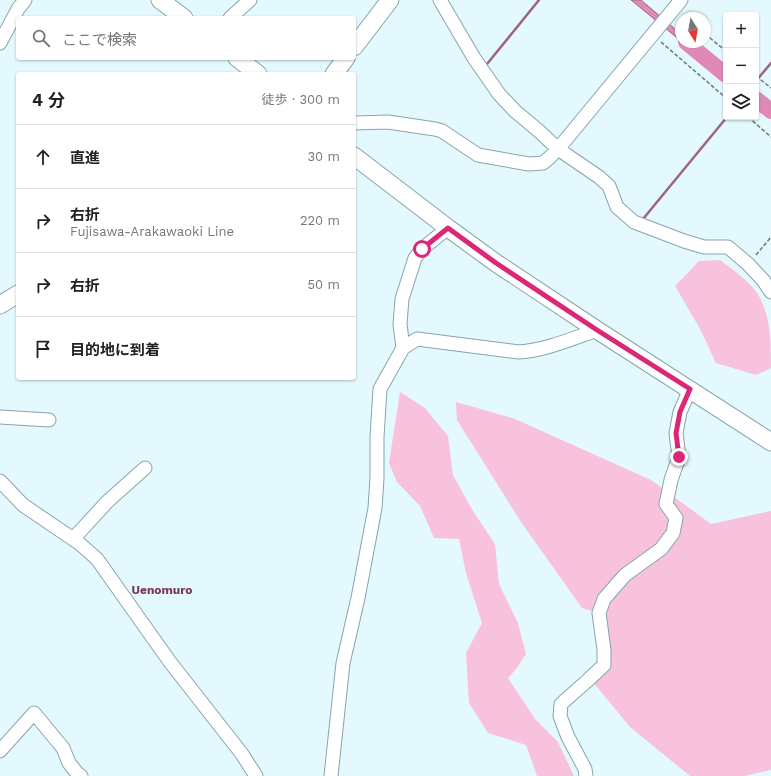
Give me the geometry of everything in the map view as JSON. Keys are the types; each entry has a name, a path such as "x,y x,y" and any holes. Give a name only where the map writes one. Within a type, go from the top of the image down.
{"main road":[{"path":"160,0 181,16"},
{"path":"356,44 390,0"},
{"path":"240,60 255,72"},
{"path":"336,72 344,60"},
{"path":"356,158 496,263 771,442"},
{"path":"0,305 16,295"}],"street":[{"path":"0,43 18,9 25,0"},
{"path":"232,16 250,0"},
{"path":"440,0 474,58 499,94 515,111 558,149 599,177 609,186 617,207 634,222 704,247 728,247 748,264 763,280 771,292"},
{"path":"356,123 388,122 436,129 442,131 478,155 529,164 542,162 550,158 558,149 678,4"},
{"path":"403,348 400,324 402,299 415,258 427,245 448,228"},
{"path":"331,776 343,663 358,598 375,508 380,389 403,348 417,339 519,352 533,351 597,330"},
{"path":"586,776 585,769 568,737 560,716 561,704 604,665 604,650 599,612 604,599 624,575 661,549 673,534 676,518 666,504 671,480 679,457 676,433 680,412 690,389"},
{"path":"0,417 49,420"},
{"path":"73,539 108,501 145,468"},
{"path":"0,481 23,505 73,539 96,559 170,662 242,754 256,776"},
{"path":"0,751 34,713 63,748 68,763 81,776"}],"path":[{"path":"654,34 723,95"},
{"path":"711,39 723,49"},
{"path":"759,78 771,88"},
{"path":"751,120 771,137"},
{"path":"748,264 771,237"}],"shaded area":[{"path":"631,0 641,0 675,29 675,36"},
{"path":"720,260 755,290 767,317 771,348 771,368 756,375 716,363 699,327 675,286 699,261"},
{"path":"400,392 425,408 448,436 453,475 473,511 495,544 499,584 518,623 526,654 508,678 535,719 558,742 574,776 537,776 526,745 488,733 469,703 466,653 482,623 466,573 459,539 434,538 420,506 397,482 389,463"},
{"path":"456,402 515,419 651,480 711,524 771,511 771,770 745,776 690,776 630,727 592,681 604,665 599,613 582,608 521,522 457,420"}],"waterway":[{"path":"487,64 539,0"},
{"path":"693,48 723,73"},
{"path":"759,77 771,63"},
{"path":"759,101 771,111"},
{"path":"643,219 725,120"}],"district":[{"name":"Uenomuro","path":"162,590"}],"route":[{"path":"422,249 448,228 496,263 690,389 680,412 676,433 679,457"}]}
